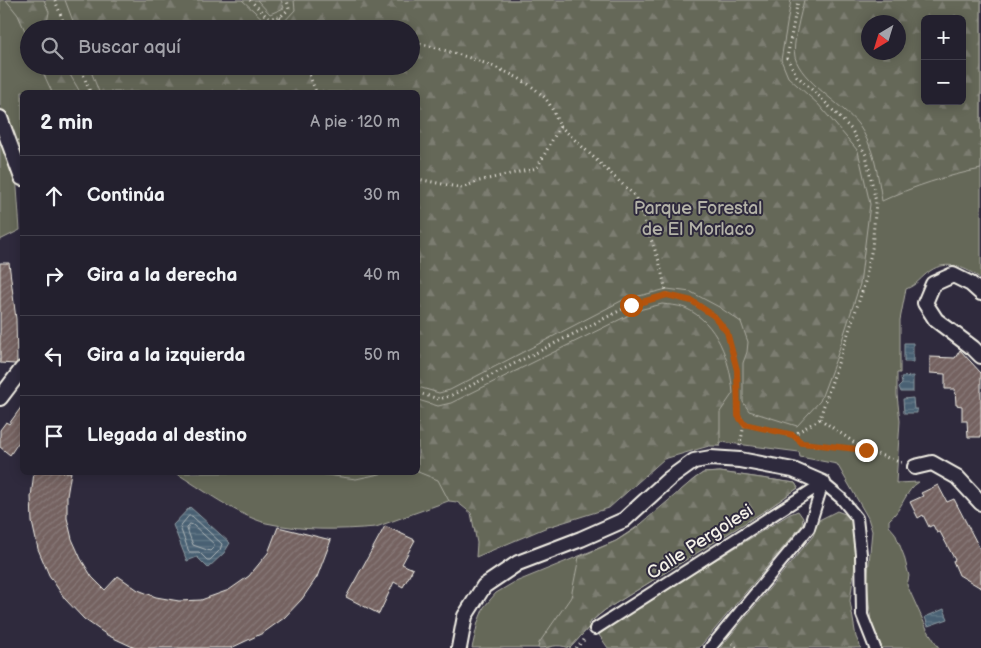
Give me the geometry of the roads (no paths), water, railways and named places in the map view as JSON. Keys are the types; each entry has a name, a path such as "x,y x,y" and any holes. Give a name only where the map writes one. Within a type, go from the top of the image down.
{"street":[{"path":"0,118 20,173"},
{"path":"981,293 970,284 953,275 933,284 925,303 936,320 981,356"},
{"path":"0,398 20,372"},
{"path":"459,648 466,616 484,586 518,563 624,520 669,479 694,461 711,458 740,460 793,470 823,483 841,498 857,518 861,554 862,615 875,648"},
{"path":"915,467 932,463 957,477 981,503"},
{"path":"710,648 809,528 823,483"},
{"name":"Calle Pergolesi","path":"595,629 823,483"}],"water":[{"path":"904,343 913,343 913,362 904,362"},
{"path":"913,376 913,392 901,392 899,387 902,384 901,377"},
{"path":"913,398 914,409 917,409 917,413 904,413 903,399"},
{"path":"190,507 230,543 224,553 208,568 197,557 187,561 173,525"},
{"path":"944,609 948,619 928,626 925,617"}],"park label":[{"name":"Parque Forestal de El Morlaco","path":"698,218"}]}
